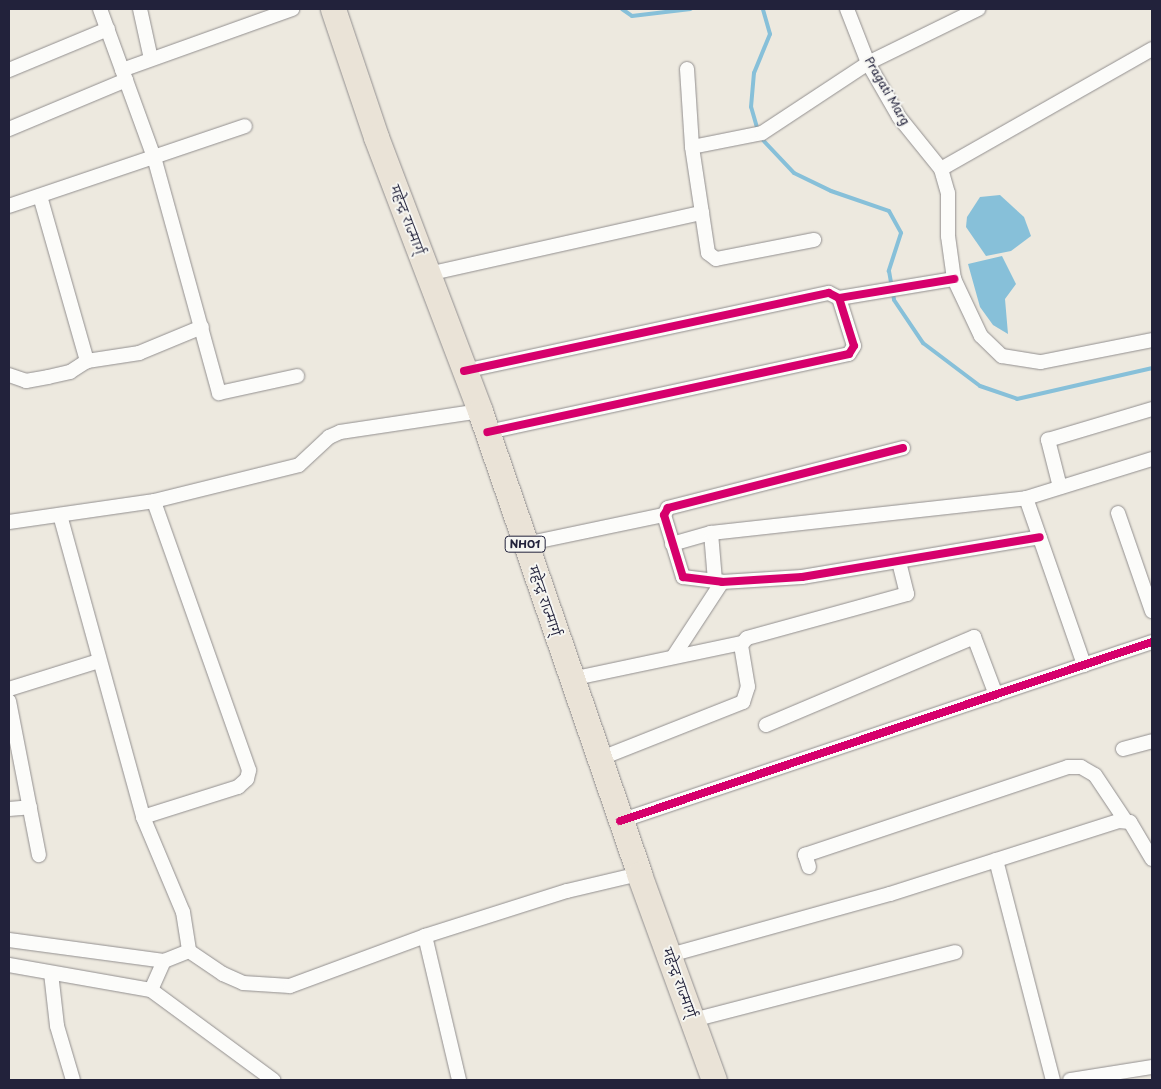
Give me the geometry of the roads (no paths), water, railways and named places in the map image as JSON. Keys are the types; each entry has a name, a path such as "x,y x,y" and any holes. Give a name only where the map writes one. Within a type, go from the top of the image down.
{"highway":[{"name":"महेन्द्र राज्मार्ग्","path":"333,9 376,137 483,421 620,821 714,1080"}],"street":[{"path":"100,9 154,157 219,393 297,376"},
{"path":"140,9 151,59"},
{"path":"9,129 124,75 151,59 292,9"},
{"path":"692,147 762,134 868,63 978,9"},
{"name":"Pragati Marg","path":"851,10 868,63 899,117 941,169 948,193 948,236 954,279 981,336 1002,356 1041,362 1152,340"},
{"path":"9,70 108,29"},
{"path":"941,169 1152,50"},
{"path":"687,68 692,147 706,249 716,260 814,240"},
{"path":"9,206 245,126"},
{"path":"40,196 88,361"},
{"path":"428,274 702,213"},
{"path":"464,371 829,293 839,298 877,290 954,279"},
{"path":"9,522 154,501 299,465 329,437 340,432 483,421 849,354 854,346 839,298"},
{"path":"9,375 26,381 70,372 88,361 139,353 202,328"},
{"path":"1060,487 1048,440 1152,409"},
{"path":"524,544 664,515 674,504 903,448"},
{"path":"672,544 711,534 1026,498 1152,459"},
{"path":"1026,498 1084,665"},
{"path":"143,817 238,787 247,779 249,770 154,501"},
{"path":"1118,513 1152,611"},
{"path":"60,515 143,817 183,912 189,951 223,974 243,983 290,986 426,936 595,882 639,874"},
{"path":"664,515 672,544 686,580 718,582 802,577 1040,537"},
{"path":"673,657 718,582 711,534"},
{"path":"571,679 742,643 752,636 907,594 899,561"},
{"path":"766,725 974,637 996,695"},
{"path":"620,821 1152,642"},
{"path":"599,758 742,702 748,687 742,643"},
{"path":"9,689 99,661"},
{"path":"9,701 39,855"},
{"path":"1123,749 1152,742"},
{"path":"809,867 805,855 1068,767 1081,767 1095,775 1125,820 1130,822 1146,845 1152,859"},
{"path":"9,809 30,807"},
{"path":"670,956 1125,820"},
{"path":"996,860 1053,1080"},
{"path":"426,936 458,1080"},
{"path":"9,940 164,961 189,951"},
{"path":"693,1020 955,952"},
{"path":"151,990 164,961"},
{"path":"9,965 151,990 273,1080"},
{"path":"51,973 57,1026 73,1080"},
{"path":"1070,1080 1152,1067"}],"water":[{"path":"1000,195 1024,217 1031,236 1011,251 986,256 966,227 967,217 980,197"},
{"path":"1002,256 1016,284 1005,299 1008,334 993,325 980,307 968,264"}],"waterway":[{"path":"622,9 632,16 691,9"},
{"path":"758,131 751,107 754,73 770,34 763,9"},
{"path":"761,138 794,173 831,191 889,211 901,233 889,271 894,300 923,343 980,386 1017,399 1152,368"}]}
